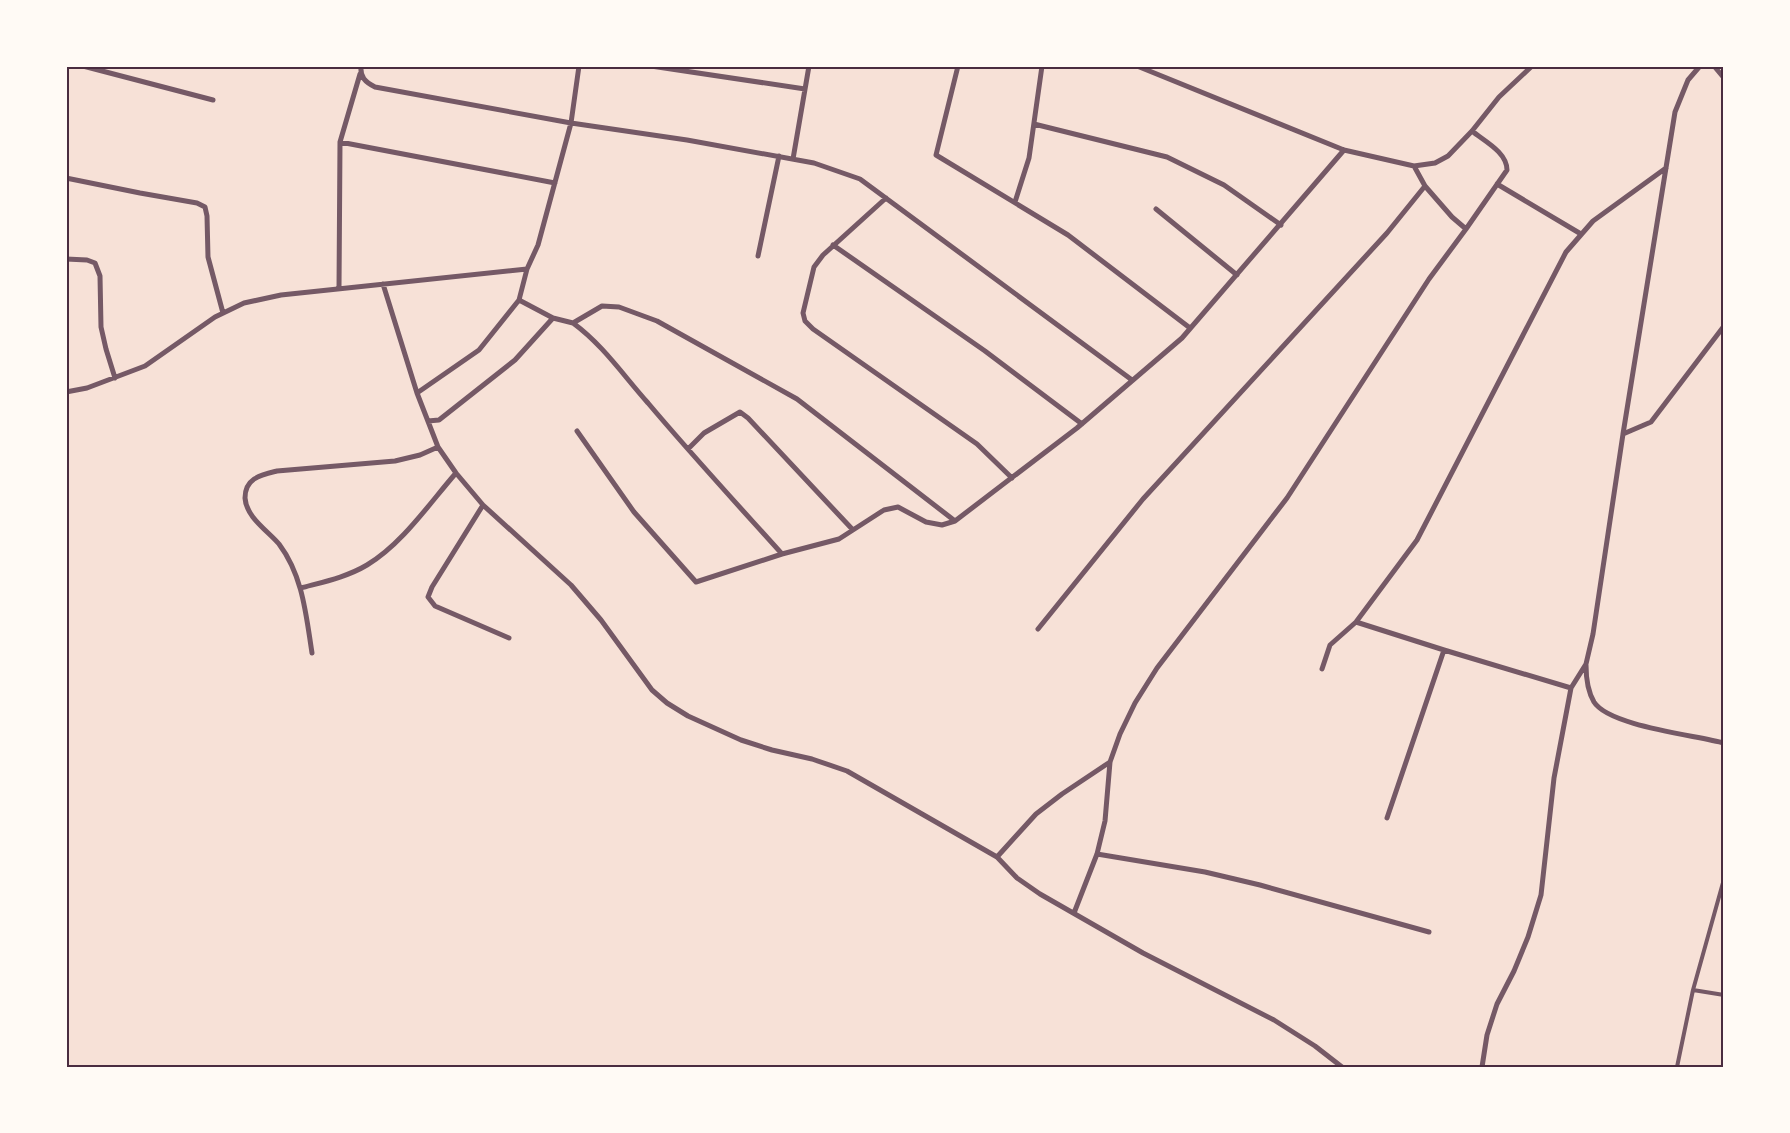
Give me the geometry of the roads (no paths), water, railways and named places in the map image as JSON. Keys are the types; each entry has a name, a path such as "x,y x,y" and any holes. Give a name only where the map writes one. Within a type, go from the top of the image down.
{"street":[{"path":"83,66 213,100"},
{"path":"339,289 340,142 361,66"},
{"path":"417,393 479,350 518,300 527,269 538,245 572,123 578,66"},
{"path":"651,66 805,89"},
{"path":"793,159 809,66"},
{"path":"958,66 936,155 1068,235 1190,328"},
{"path":"1015,202 1029,158 1042,66"},
{"path":"1137,66 1344,150 1414,166 1435,163 1448,156 1472,131 1499,97 1532,66"},
{"path":"1700,66 1688,80 1675,112 1593,634 1586,664 1587,685 1594,703 1613,716 1637,724 1724,743"},
{"path":"1714,66 1724,78"},
{"path":"360,74 367,83 375,87 572,123 778,156 814,163 860,179 1132,380"},
{"path":"1034,124 1167,158 1224,185 1281,225"},
{"path":"1074,913 1097,854 1105,821 1110,762 1120,734 1135,703 1157,668 1287,498 1429,279 1506,170 1507,163 1502,155 1472,131"},
{"path":"340,142 555,183"},
{"path":"577,431 634,512 696,582 782,554 840,539 884,510 898,507 926,522 942,525 956,521 1082,424 1182,338 1344,150"},
{"path":"758,256 778,156"},
{"path":"1414,166 1425,186 1452,217 1466,229"},
{"path":"1322,669 1330,645 1356,622 1417,540 1566,252 1593,221 1666,168"},
{"path":"66,178 197,203 205,207 208,257 223,313"},
{"path":"1497,184 1581,234"},
{"path":"1038,629 1143,499 1381,240 1425,186"},
{"path":"886,198 833,245 814,267 803,312 806,321 814,329 977,444 1012,478"},
{"path":"1156,209 1237,275"},
{"path":"833,245 985,351 1082,424"},
{"path":"66,259 87,260 96,263 100,276 101,327 115,378"},
{"path":"66,392 87,388 144,366 191,333 223,313 244,303 281,295 527,269"},
{"path":"383,284 417,393 438,447 456,473 483,505 571,585 601,620 652,690 667,703 688,716 741,740 772,750 812,759 847,771 997,857 1017,878 1040,894 1144,953 1274,1020 1315,1046 1342,1067"},
{"path":"518,300 553,318 573,323 589,335 782,554"},
{"path":"573,323 602,306 619,307 657,321 796,399 956,521"},
{"path":"428,420 440,420 515,360 553,318"},
{"path":"1623,434 1651,422 1724,326"},
{"path":"688,448 704,433 740,412 748,418 853,530"},
{"path":"312,653 301,588 291,562 278,543 250,512 245,499 248,484 258,476 276,471 395,460 420,455 438,447"},
{"path":"301,588 341,577 366,566 387,552 456,473"},
{"path":"483,505 432,587 428,598 435,606 509,638"},
{"path":"1356,622 1571,688"},
{"path":"1387,818 1444,650"},
{"path":"1482,1067 1487,1035 1497,1004 1514,971 1528,937 1541,895 1554,778 1571,688 1586,664"},
{"path":"997,857 1015,834 1036,814 1110,762"},
{"path":"1097,854 1232,878 1429,932"}],"lane":[{"path":"1677,1067 1693,990 1724,879"},
{"path":"1693,990 1724,995"}]}
